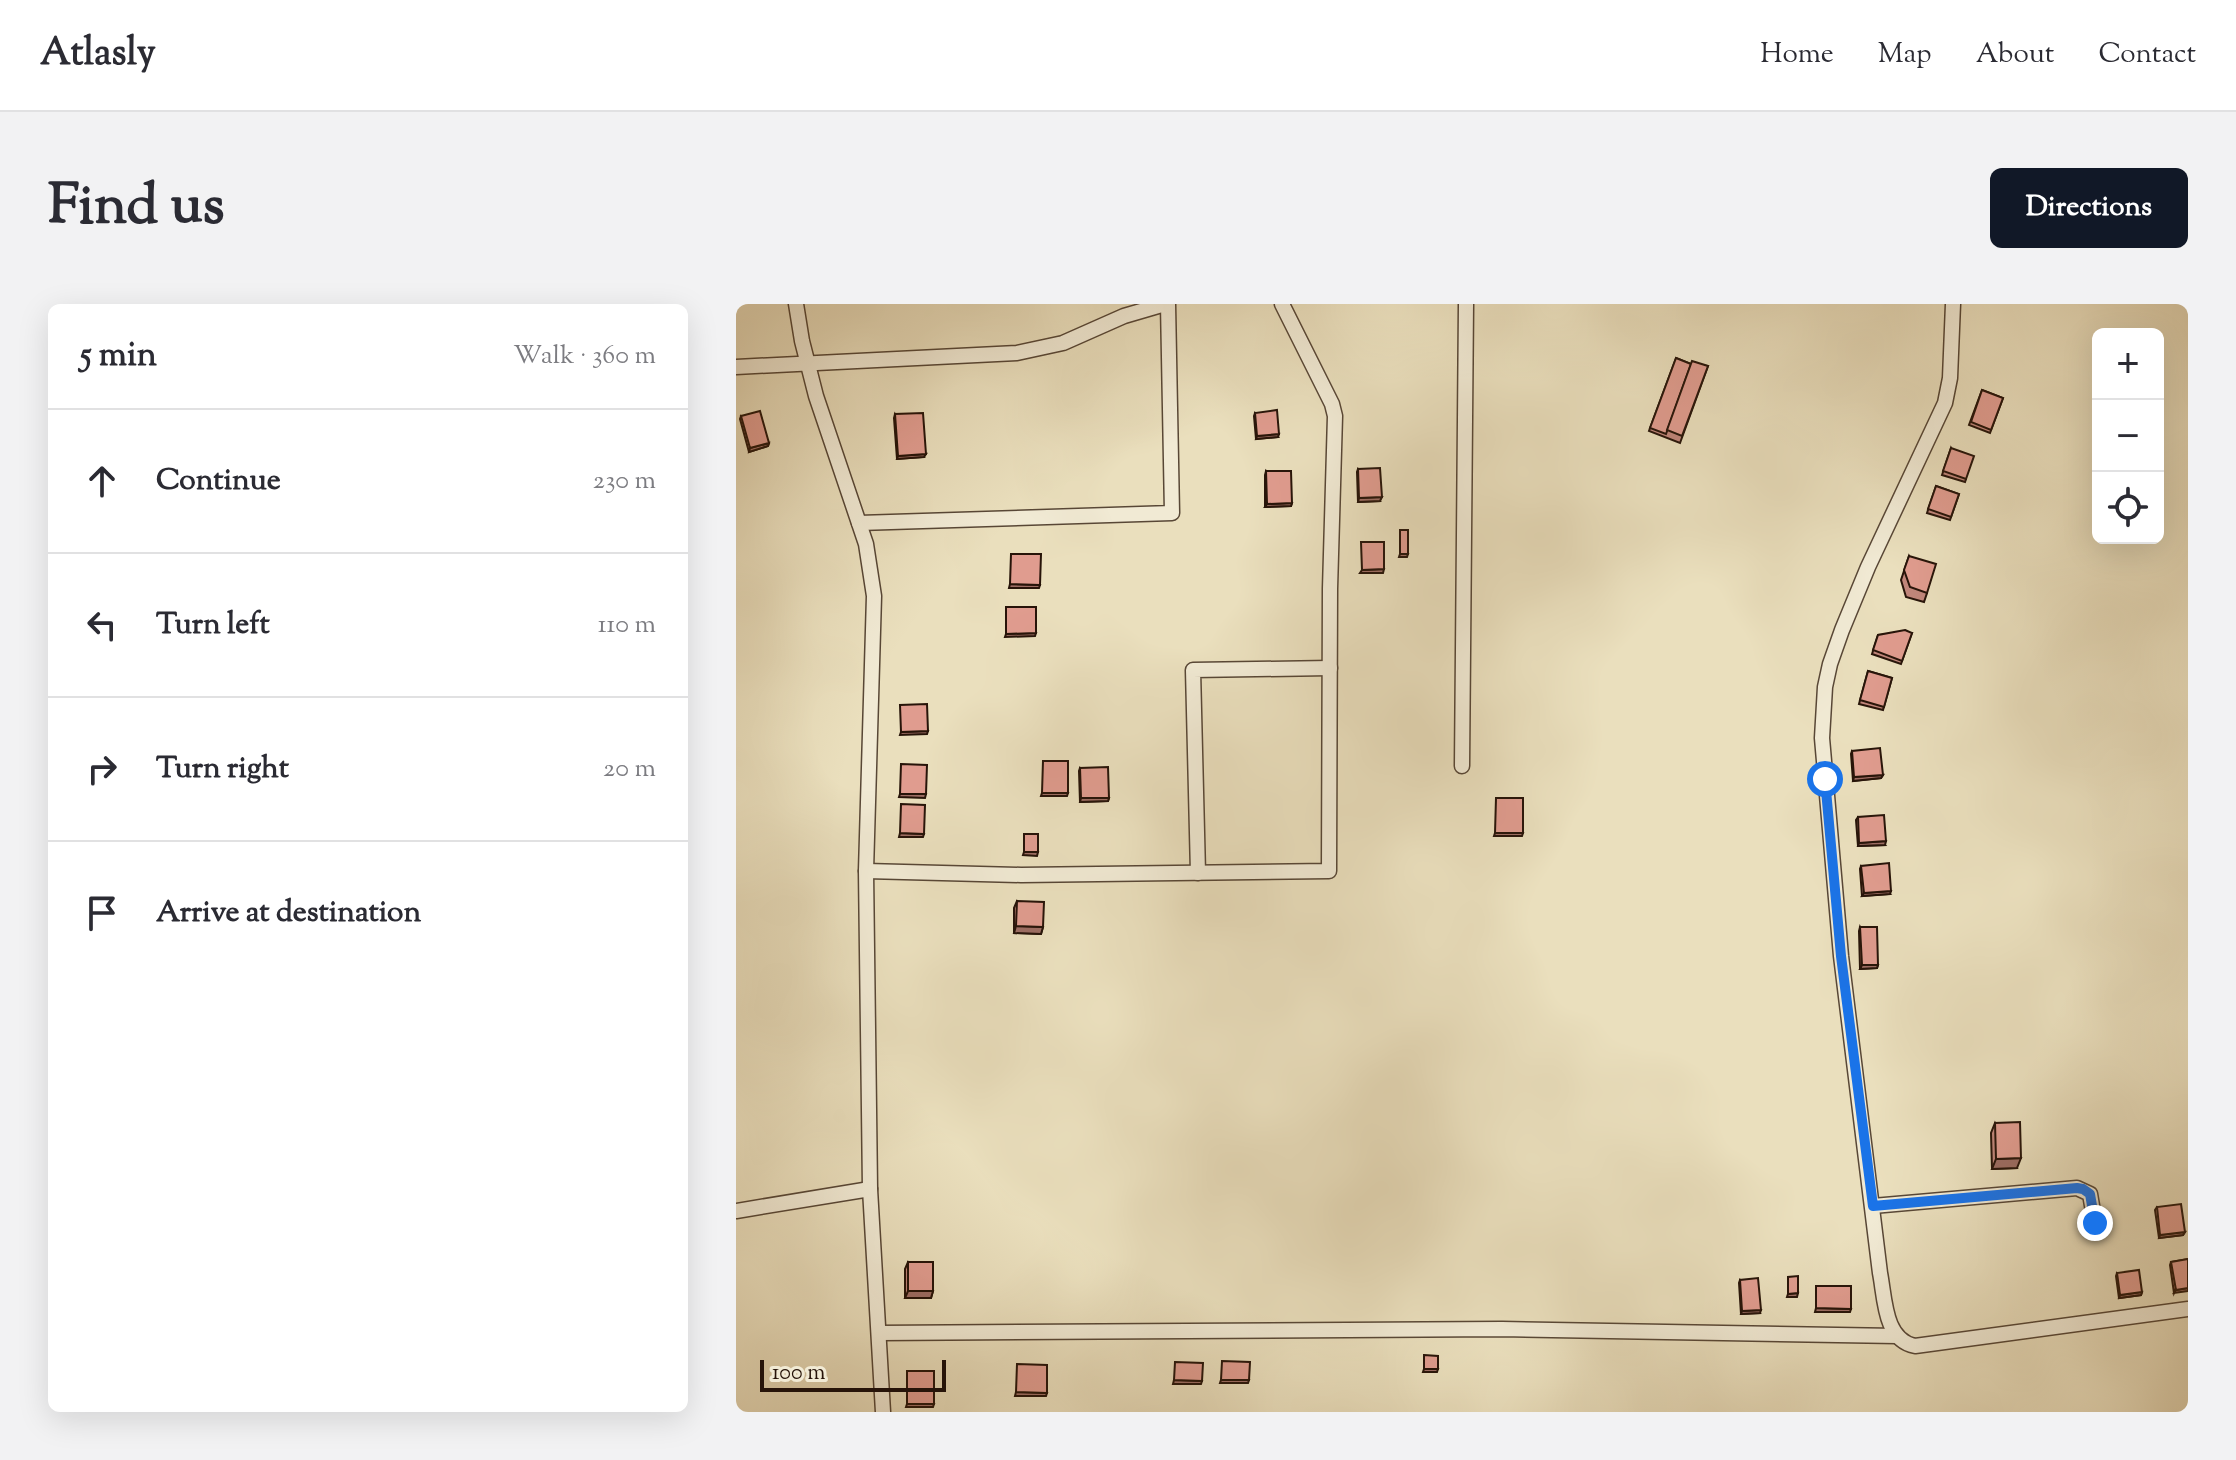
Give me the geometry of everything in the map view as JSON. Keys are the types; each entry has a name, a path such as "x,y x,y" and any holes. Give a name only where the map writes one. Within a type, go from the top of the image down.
{"street":[{"path":"796,304 816,396 866,544 874,596 866,871 870,1189 883,1412"},
{"path":"736,367 1040,349 1063,343 1120,310 1166,304 1172,513 859,523"},
{"path":"866,871 1021,875 1329,871 1330,589 1335,416 1332,404 1282,304"},
{"path":"1462,766 1466,304"},
{"path":"1953,304 1950,378 1945,403 1863,579 1830,664 1825,687 1822,738 1841,956 1888,1317 1897,1336 1915,1346 2188,1309"},
{"path":"1198,873 1193,670 1330,668"},
{"path":"1873,1206 2077,1188 2090,1194 2095,1223"},
{"path":"736,1211 870,1189"},
{"path":"879,1333 1502,1329 1897,1336"}],"building":[{"path":"1676,358 1691,364 1666,434 1650,428"},
{"path":"1692,361 1708,366 1682,436 1667,430"},
{"path":"1982,390 2003,398 1991,430 1971,422"},
{"path":"1277,410 1279,434 1257,436 1255,413"},
{"path":"760,411 769,443 750,448 741,416"},
{"path":"923,413 926,454 898,456 895,414"},
{"path":"1951,448 1974,456 1966,479 1943,471"},
{"path":"1380,468 1382,497 1359,498 1358,469"},
{"path":"1266,471 1291,471 1292,503 1267,504"},
{"path":"1936,486 1959,494 1951,517 1928,509"},
{"path":"1400,530 1408,530 1408,554 1400,554"},
{"path":"1361,542 1384,542 1384,569 1362,570"},
{"path":"1011,554 1041,554 1040,585 1010,584"},
{"path":"1909,556 1936,564 1927,593 1910,587 1904,570"},
{"path":"1006,607 1036,607 1036,633 1006,634"},
{"path":"1905,630 1912,633 1902,661 1873,650 1878,635"},
{"path":"1868,671 1892,678 1884,707 1860,700"},
{"path":"927,704 928,731 901,732 900,705"},
{"path":"1880,748 1883,775 1854,777 1852,751"},
{"path":"1043,761 1068,761 1068,793 1042,793"},
{"path":"901,764 927,765 926,794 900,794"},
{"path":"1108,767 1109,798 1081,798 1080,768"},
{"path":"1496,798 1523,798 1523,833 1495,833"},
{"path":"901,804 925,805 924,834 900,833"},
{"path":"1884,815 1886,841 1859,843 1858,817"},
{"path":"1024,834 1038,834 1038,852 1024,852"},
{"path":"1889,863 1891,891 1864,893 1861,866"},
{"path":"1017,901 1044,902 1043,927 1016,926"},
{"path":"1860,927 1877,927 1878,965 1862,965"},
{"path":"2020,1122 2021,1158 1996,1159 1995,1123"},
{"path":"2181,1204 2185,1232 2160,1235 2157,1207"},
{"path":"2188,1259 2188,1288 2176,1290 2171,1262"},
{"path":"908,1262 933,1262 933,1291 908,1291"},
{"path":"2139,1270 2142,1292 2120,1295 2117,1273"},
{"path":"1798,1276 1798,1293 1788,1294 1788,1277"},
{"path":"1758,1278 1761,1310 1742,1311 1740,1280"},
{"path":"1816,1286 1851,1286 1851,1309 1816,1308"},
{"path":"1424,1355 1438,1356 1438,1369 1424,1369"},
{"path":"1222,1361 1250,1362 1249,1380 1221,1380"},
{"path":"1175,1362 1203,1363 1202,1381 1174,1380"},
{"path":"1017,1364 1047,1365 1047,1393 1016,1392"},
{"path":"907,1371 934,1371 934,1404 907,1404"}],"route":[{"path":"1825,779 1841,956 1873,1206 2077,1188 2090,1194 2095,1223"}]}
